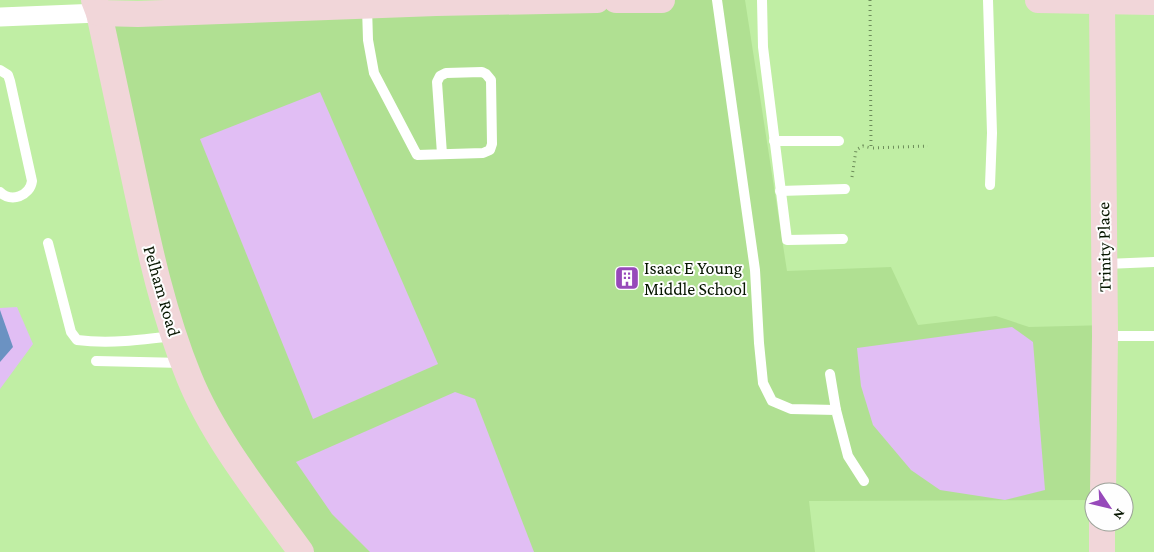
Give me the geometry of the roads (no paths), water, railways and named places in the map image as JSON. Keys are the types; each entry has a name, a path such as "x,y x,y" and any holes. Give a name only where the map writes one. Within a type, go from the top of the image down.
{"street":[{"path":"0,17 97,7 138,14 318,4 367,6 597,0"},
{"path":"616,0 662,0"},
{"path":"1038,0 1154,2"},
{"name":"Trinity Place","path":"1102,2 1105,264 1103,482"},
{"name":"Pelham Road","path":"97,7 151,254 174,336 184,363 213,424 239,465 301,552"},
{"path":"1102,532 1102,552"}],"lane":[{"path":"717,0 755,270 763,383 772,401 791,409 836,410"},
{"path":"762,0 763,47 787,240 843,239"},
{"path":"988,0 992,133 990,185"},
{"path":"367,6 368,40 374,73 380,88 418,155 483,153 490,150 492,144 491,80 482,72 446,73 440,76 437,82 442,154"},
{"path":"0,70 8,75 10,81 32,181 28,193 13,198 5,197 0,192"},
{"path":"774,141 839,141"},
{"path":"780,191 845,189"},
{"path":"48,243 71,332 77,340 94,342 174,336"},
{"path":"1105,264 1154,262"},
{"path":"1105,336 1154,336"},
{"path":"96,361 184,363"},
{"path":"830,374 836,410 848,456 864,481"}],"water":[{"path":"0,310 13,347 0,362"}],"place":[{"name":"Isaac E Young Middle School","path":"627,278"}]}
